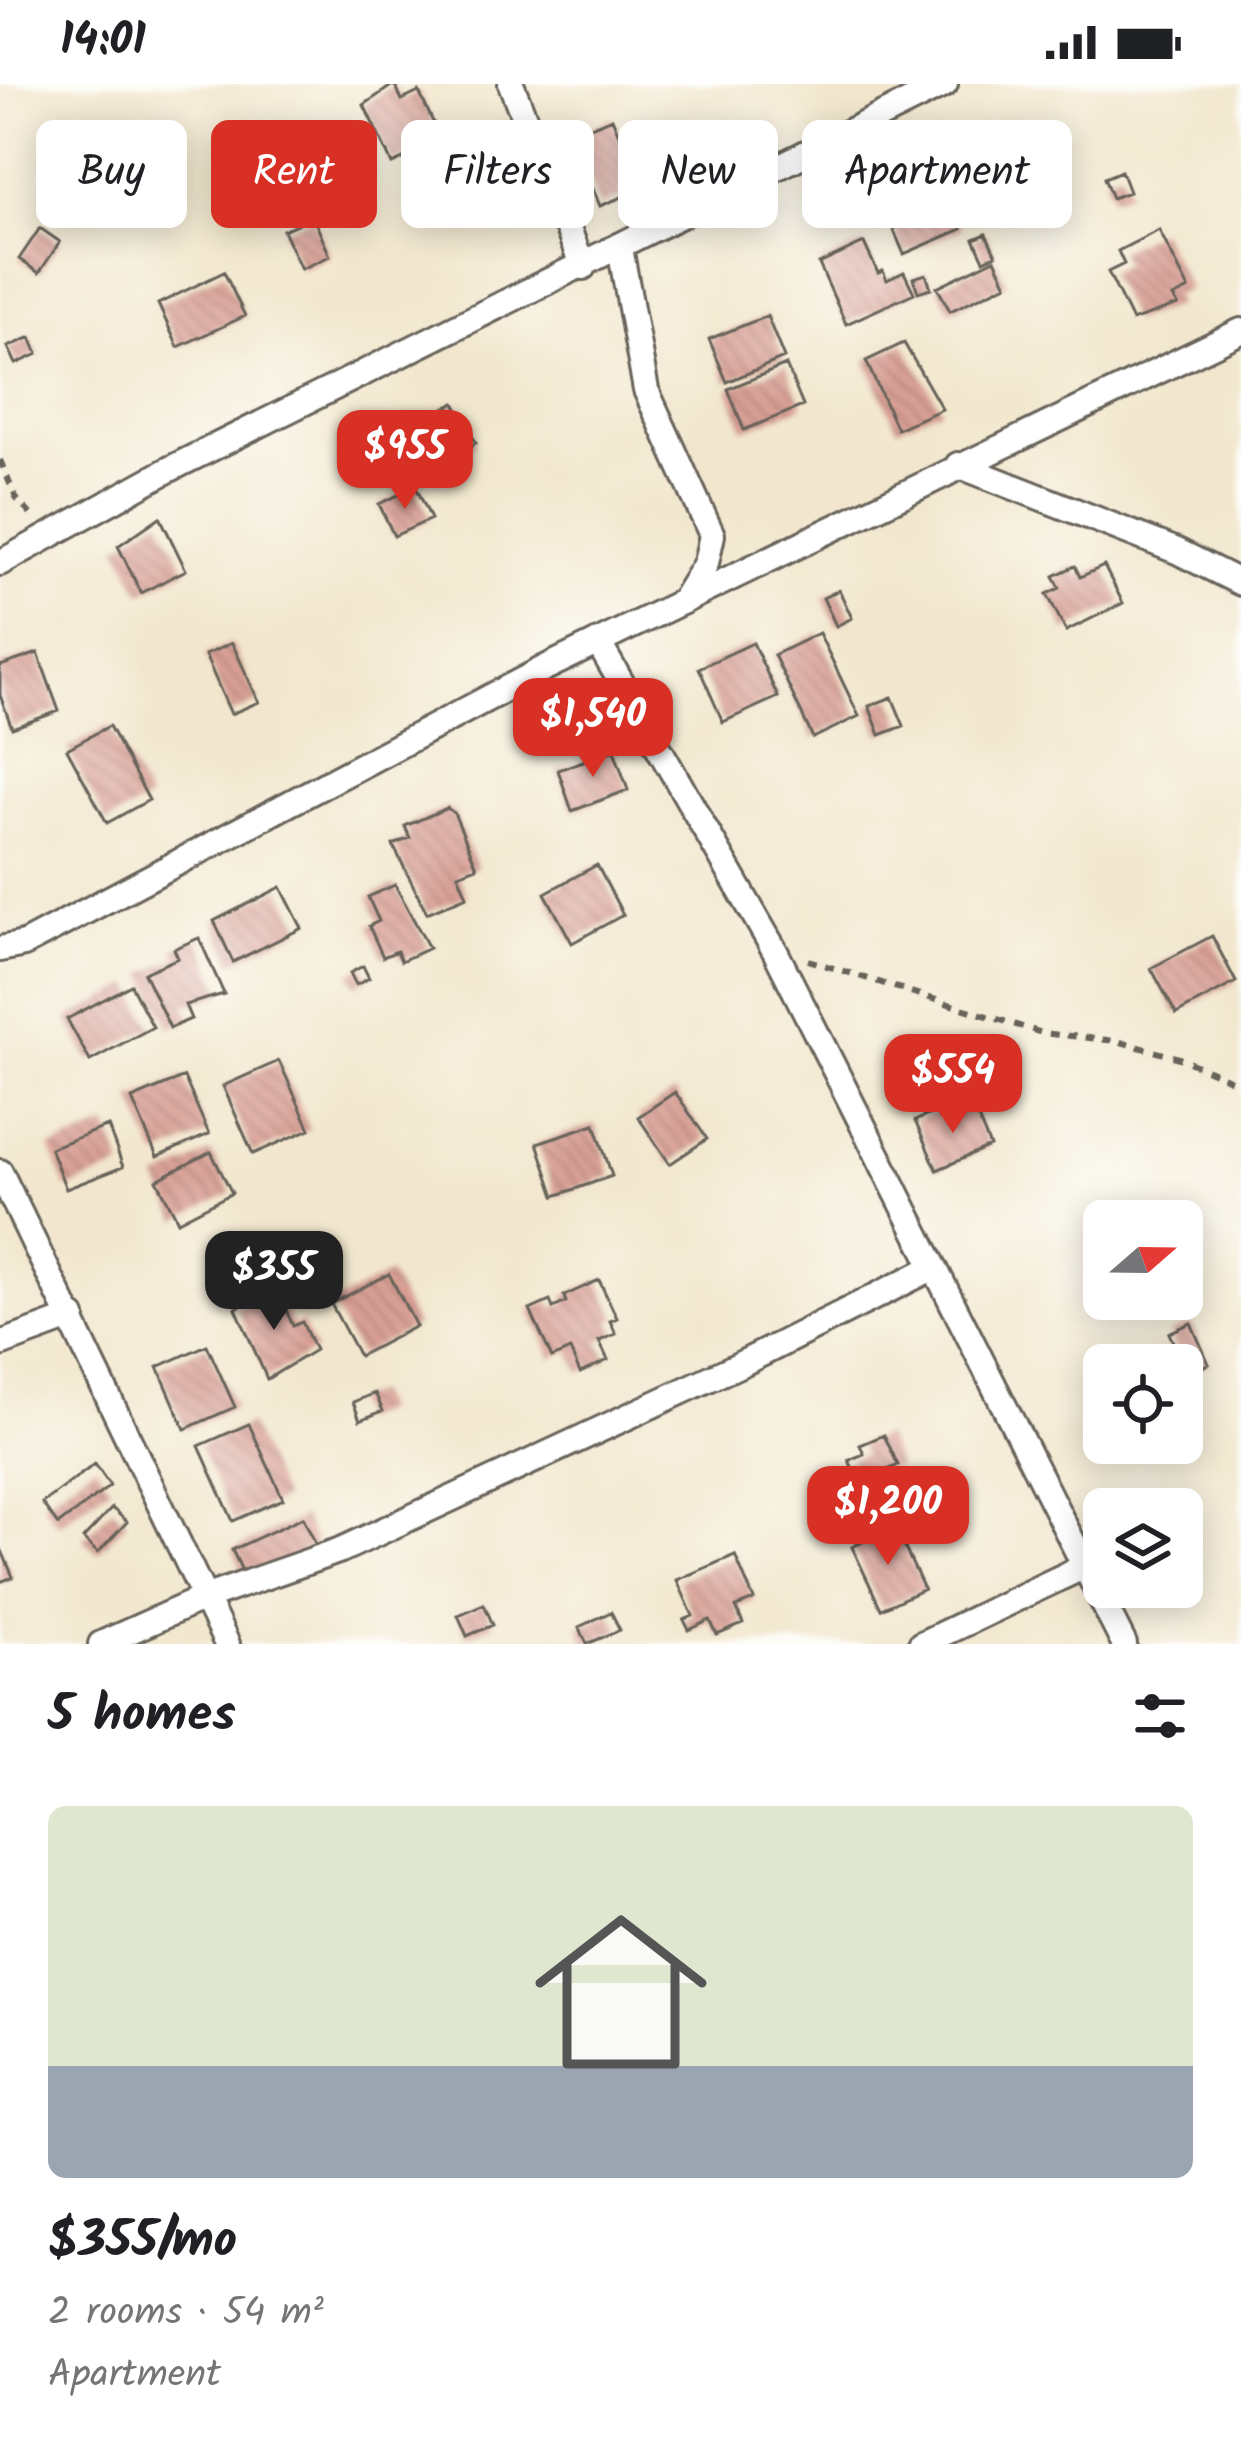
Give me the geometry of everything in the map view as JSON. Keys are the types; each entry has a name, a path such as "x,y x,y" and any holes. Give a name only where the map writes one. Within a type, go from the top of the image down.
{"street":[{"path":"511,84 583,267"},
{"path":"0,563 168,470 945,84"},
{"path":"620,248 646,390 712,535 706,563 681,604"},
{"path":"0,950 24,944 598,642 1241,331"},
{"path":"958,465 1177,551 1241,583"},
{"path":"598,642 775,951 1083,1562"},
{"path":"0,1172 227,1644"},
{"path":"101,1644 204,1598 341,1550 745,1362 932,1268"},
{"path":"0,1344 73,1317"},
{"path":"921,1644 1083,1567"},
{"path":"1106,1608 1124,1644"}],"path":[{"path":"0,460 16,498 50,537"},
{"path":"775,951 1042,1033 1117,1041 1179,1058 1241,1084"}],"building":[{"path":"394,84 402,100 419,92 432,120 401,120 401,160 392,164 377,132 377,120 371,120 364,105"},
{"path":"612,118 618,132 618,199 600,206 594,191 594,125"},
{"path":"1121,171 1129,192 1112,198 1104,178"},
{"path":"40,228 60,242 39,273 19,259"},
{"path":"318,228 330,256 301,269 283,230"},
{"path":"893,228 962,228 962,229 904,254"},
{"path":"1159,230 1189,289 1173,297 1178,305 1132,321 1108,272 1124,264 1118,251"},
{"path":"986,234 996,255 984,260 974,239"},
{"path":"864,243 878,273 883,271 887,280 904,272 914,293 846,324 819,264"},
{"path":"995,259 1007,284 950,311 937,287"},
{"path":"224,272 245,316 178,347 158,304"},
{"path":"926,274 931,288 918,292 913,278"},
{"path":"767,316 784,358 727,382 709,339"},
{"path":"31,337 38,354 16,364 8,347"},
{"path":"904,343 942,409 897,429 866,361"},
{"path":"786,365 803,406 744,430 728,389"},
{"path":"455,403 476,443 420,473 399,432"},
{"path":"416,487 431,519 394,536 379,504"},
{"path":"160,517 186,570 141,593 118,546"},
{"path":"1075,566 1080,577 1104,566 1123,603 1066,631 1047,594 1060,588 1054,576"},
{"path":"839,590 852,618 836,626 823,598"},
{"path":"819,633 859,716 813,738 774,655"},
{"path":"232,643 259,702 231,714 205,655"},
{"path":"753,643 778,697 723,722 699,668"},
{"path":"38,653 59,711 12,728 0,695 0,666"},
{"path":"892,697 904,726 880,735 869,706"},
{"path":"109,726 149,800 107,823 67,749"},
{"path":"614,750 628,790 572,811 558,770"},
{"path":"447,808 454,813 477,867 458,874 467,896 427,913 393,845 410,838 405,826"},
{"path":"597,865 623,915 572,943 545,893"},
{"path":"395,885 429,948 401,961 397,951 383,957 369,926 379,921 368,897"},
{"path":"281,887 302,928 233,962 214,921"},
{"path":"1212,936 1236,982 1176,1014 1151,968"},
{"path":"199,938 224,994 185,1005 191,1019 170,1028 144,973 178,958 174,949"},
{"path":"363,966 369,978 356,985 350,973"},
{"path":"131,985 153,1027 90,1061 67,1019"},
{"path":"279,1061 310,1129 253,1154 223,1086"},
{"path":"184,1077 209,1134 157,1157 132,1099"},
{"path":"675,1092 707,1139 670,1164 638,1117"},
{"path":"972,1104 990,1147 937,1170 915,1121 935,1112 939,1119"},
{"path":"595,1124 612,1176 555,1196 537,1143"},
{"path":"108,1126 123,1167 66,1189 50,1148"},
{"path":"211,1152 232,1193 178,1221 157,1180"},
{"path":"389,1274 416,1326 359,1356 331,1304"},
{"path":"599,1280 617,1318 610,1321 616,1334 599,1341 608,1360 580,1373 570,1350 552,1358 530,1310 550,1301 553,1308 566,1302 564,1296"},
{"path":"277,1289 293,1326 302,1322 315,1350 267,1379 236,1308"},
{"path":"1191,1323 1200,1344 1174,1344 1169,1333"},
{"path":"207,1345 235,1407 185,1429 158,1367"},
{"path":"375,1393 383,1411 360,1420 353,1402"},
{"path":"249,1424 283,1499 233,1521 199,1446"},
{"path":"884,1435 898,1465 859,1483 849,1460 864,1454 860,1445"},
{"path":"95,1464 110,1486 58,1525 42,1503"},
{"path":"112,1508 127,1522 98,1553 83,1539"},
{"path":"303,1517 316,1545 246,1579 232,1550"},
{"path":"895,1527 924,1589 881,1609 852,1547"},
{"path":"0,1546 13,1577 0,1582"},
{"path":"735,1555 754,1600 736,1607 743,1624 717,1635 710,1620 689,1630 684,1620 693,1616 677,1580"},
{"path":"484,1604 493,1625 467,1636 458,1615"},
{"path":"611,1612 620,1630 587,1644 579,1627"}]}
